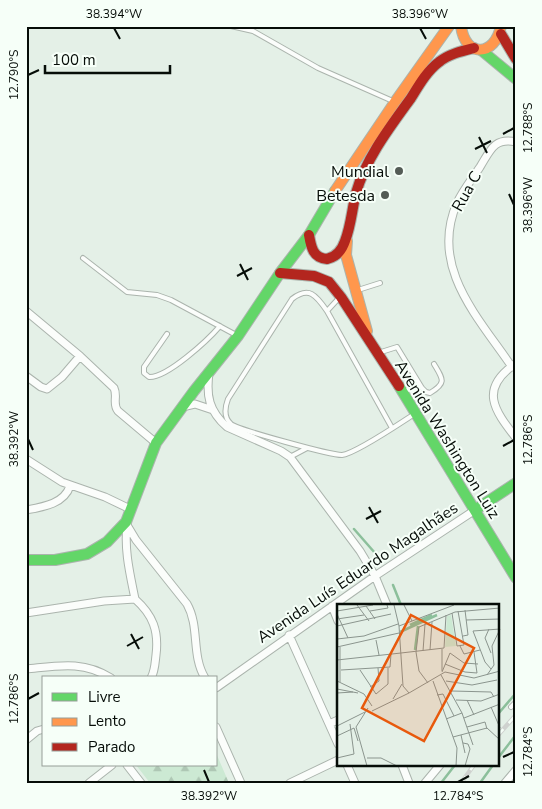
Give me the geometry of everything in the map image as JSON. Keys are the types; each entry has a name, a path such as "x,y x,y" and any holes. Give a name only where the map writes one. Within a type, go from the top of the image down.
{"main road":[{"path":"26,560 56,560 87,554 107,542 127,524 130,510 156,444 182,407 238,336 280,273 310,235 324,208 394,102 449,26"},
{"path":"461,26 463,39 468,45 478,49 516,79"},
{"path":"310,235 311,249 315,255 328,259 337,255 347,236 356,193 362,176 372,157 431,68 442,59 494,45 501,30"},
{"path":"501,30 516,59"},
{"name":"Avenida Washington Luiz","path":"347,236 346,256 370,342"},
{"name":"Avenida Washington Luiz","path":"280,273 314,276 329,282 341,297 416,413 515,574"},
{"path":"347,307 355,290"},
{"name":"Avenida Luís Eduardo Magalhães","path":"475,510 516,483"}],"street":[{"name":"Rua C","path":"514,365 458,286 452,270 449,247 452,218 458,201 493,146 504,140 516,142"},
{"path":"27,314 80,356 116,390 115,406 118,411 156,444"},
{"path":"26,376 47,389 62,377 80,356"},
{"path":"514,365 501,375 496,383 493,390 493,400 502,419 516,438"},
{"path":"209,372 208,400 221,421 227,426 290,457 360,551 375,576 387,604"},
{"path":"182,407 195,404 213,410"},
{"path":"26,459 70,486 105,497 130,510"},
{"path":"26,510 55,503 66,494 70,486"},
{"name":"Avenida Luís Eduardo Magalhães","path":"218,687 289,635 475,510"},
{"path":"127,524 128,563 135,599 148,612 156,629 158,640 152,676"},
{"path":"127,524 136,540 187,604 192,613 195,623 197,659 204,676"},
{"path":"26,613 104,601 135,599"},
{"path":"332,606 337,618"},
{"path":"289,635 337,742"},
{"path":"26,669 84,667 100,671 108,676"},
{"path":"329,724 337,720"},
{"path":"26,740 42,730"},
{"path":"218,731 241,783"},
{"path":"295,782 337,761"},
{"path":"128,766 141,783"},
{"path":"348,766 355,783"},
{"path":"402,766 409,783"},
{"path":"425,783 439,766"},
{"path":"89,783 102,768"},
{"path":"505,783 515,772"}],"lane":[{"path":"180,26 231,26 253,31 318,68 394,102"},
{"path":"83,258 127,292 158,295 171,300 238,336"},
{"path":"355,290 380,283"},
{"path":"392,428 319,299 309,293 300,293 292,299 228,399 225,408 225,414 231,424 242,429 307,448 341,455 354,450 392,428 416,413"},
{"path":"326,311 341,297"},
{"path":"167,334 144,367 144,373 149,377 156,376 188,357 210,338 220,326"},
{"path":"377,353 397,347 419,383 426,392 430,393 440,387 442,382 442,378 434,364"},
{"path":"402,393 419,383"},
{"path":"290,457 307,448"},
{"path":"511,707 516,702"}],"green space":[{"path":"218,758 229,783 150,783 137,766 218,766"}],"waterway":[{"path":"354,529 382,561"},
{"path":"393,585 401,604"},
{"path":"500,712 516,693"},
{"path":"500,755 515,736"},
{"path":"441,783 454,766"},
{"path":"480,783 492,766"}],"railway":[{"path":"500,733 516,715"},
{"path":"461,783 473,766"}],"traffic: fast":[{"path":"481,50 516,79"},
{"path":"26,560 55,560 87,554 107,542 126,522 156,443 238,336 280,273 309,235 335,191"},
{"path":"399,386 516,578"},
{"path":"475,510 516,483"}],"traffic: slow":[{"path":"335,191 449,26"},
{"path":"461,26 468,44 480,50 493,44 501,26"},
{"path":"347,241 346,255 367,331"}],"traffic: jam":[{"path":"501,34 516,59"},
{"path":"309,235 312,248 319,257 327,259 338,253 347,235 360,180 372,155 387,132 423,78 435,66 451,55 474,48"},
{"path":"280,273 314,276 329,282 341,297 399,386"}],"place":[{"name":"Mundial","path":"399,171"},
{"name":"Betesda","path":"385,195"}]}
